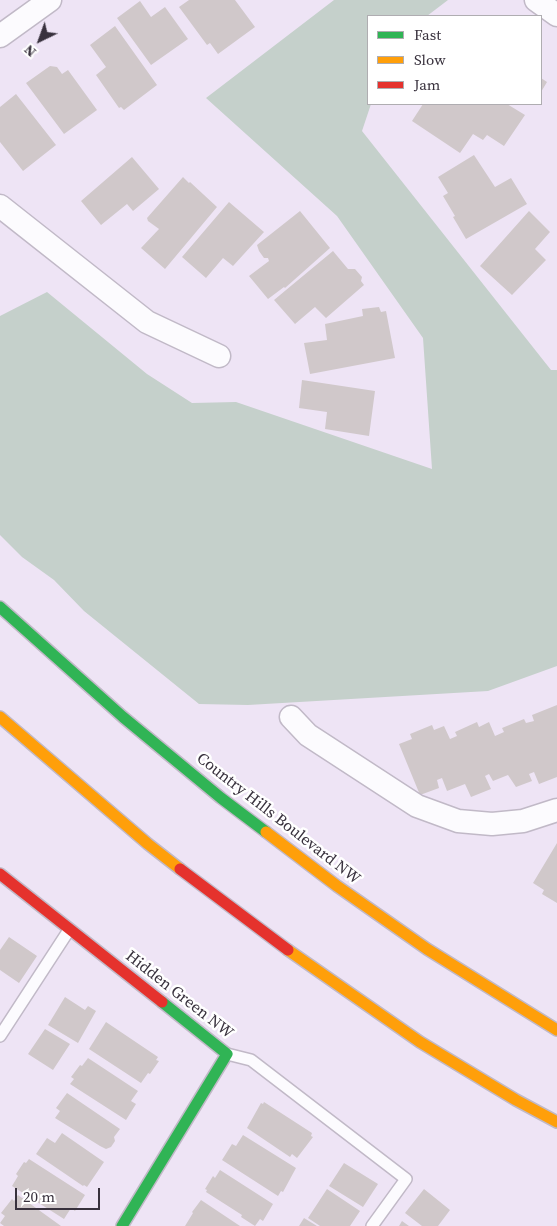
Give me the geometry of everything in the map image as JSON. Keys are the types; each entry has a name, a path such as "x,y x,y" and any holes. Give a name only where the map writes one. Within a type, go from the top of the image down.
{"main road":[{"name":"Country Hills Boulevard NW","path":"0,606 15,622 123,718 221,798 329,880 427,949 557,1030"},
{"path":"0,716 22,738 148,844 269,936 420,1042 516,1100 557,1122"},
{"name":"Hidden Green NW","path":"0,874 227,1054 122,1226"}],"street":[{"path":"0,36 50,0"},
{"path":"536,0 557,15"},
{"path":"0,206 147,322 219,356"},
{"path":"291,717 308,735 417,806 458,821 492,824 523,821 557,810"}],"lane":[{"path":"0,1036 69,930"},
{"path":"227,1054 250,1060 406,1179 372,1226"}],"shaded area":[{"path":"334,0 448,0 428,15 367,15 367,105 371,105 362,131 551,370 557,370 557,666 488,691 248,705 199,704 84,611 54,580 22,557 0,535 0,316 47,292 147,374 192,403 236,402 432,469 423,338 337,216 206,98"}],"building":[{"path":"189,0 235,0 255,27 218,54 210,43 207,45 179,7"},
{"path":"140,1 151,17 165,7 188,39 151,65 117,18"},
{"path":"115,26 157,85 124,110 121,107 119,108 96,75 106,67 90,45"},
{"path":"50,66 57,67 62,74 68,70 97,110 64,134 26,83"},
{"path":"542,79 547,82 542,90"},
{"path":"16,94 56,145 23,171 0,142 0,107"},
{"path":"422,105 509,105 525,115 504,146 487,135 483,140 473,134 460,153 412,121"},
{"path":"474,155 495,187 511,178 527,204 466,239 443,196 448,193 438,177"},
{"path":"132,157 159,189 133,211 127,204 101,225 81,201"},
{"path":"183,177 217,207 165,269 141,248 159,229 148,221 147,218"},
{"path":"229,202 264,232 233,266 223,258 206,278 182,257"},
{"path":"300,211 330,248 285,288 268,299 249,276 269,261 268,258 264,258 257,245"},
{"path":"529,211 550,232 535,249 546,260 512,295 480,266"},
{"path":"333,251 348,269 355,269 362,277 361,281 364,285 326,318 315,307 295,324 274,300"},
{"path":"379,307 381,312 386,311 395,358 310,374 304,343 327,340 325,324 363,316 362,309"},
{"path":"302,380 375,391 369,436 325,429 327,412 299,408"},
{"path":"557,705 557,777 539,784 534,772 529,774 532,781 516,787 508,775 493,781 489,774 485,776 491,789 471,797 465,784 447,791 442,778 437,780 439,788 420,795 399,744 412,739 410,734 432,725 434,730 444,726 450,739 457,736 455,732 477,722 479,727 489,722 495,736 504,732 502,728 524,719 526,723 534,721 532,715"},
{"path":"557,843 557,903 542,894 544,890 533,883"},
{"path":"9,937 37,956 19,983 0,970 0,950"},
{"path":"65,997 85,1010 88,1006 96,1011 78,1043 48,1025"},
{"path":"106,1022 158,1057 156,1060 159,1061 141,1083 89,1049"},
{"path":"45,1029 70,1044 53,1070 28,1054"},
{"path":"88,1058 138,1091 131,1101 136,1104 126,1120 70,1084 74,1079 71,1077"},
{"path":"67,1093 120,1129 114,1137 115,1141 111,1147 106,1149 100,1146 55,1118 60,1111 56,1108"},
{"path":"264,1102 312,1133 311,1136 313,1137 297,1158 292,1154 290,1157 247,1128 261,1103 263,1104"},
{"path":"62,1133 104,1162 87,1187 36,1154 47,1138 55,1143"},
{"path":"243,1135 296,1168 283,1192 281,1191 278,1196 222,1160 232,1144 236,1146"},
{"path":"29,1159 85,1195 75,1211 71,1208 64,1219 12,1186 18,1176 16,1174 24,1162 26,1163"},
{"path":"344,1163 378,1184 363,1207 329,1186"},
{"path":"220,1170 273,1204 263,1221 260,1219 255,1226 241,1217 242,1215 206,1192 207,1190 205,1189 213,1176 215,1178"},
{"path":"327,1189 360,1211 350,1226 320,1226 308,1218"},
{"path":"424,1189 450,1210 438,1226 422,1226 405,1213"},
{"path":"18,1195 61,1226 4,1226 0,1223 5,1216 1,1213 12,1199 14,1201"},
{"path":"201,1200 240,1226 185,1226"},
{"path":"304,1218 317,1226 299,1226"},
{"path":"402,1221 409,1226 399,1226"}],"traffic: fast":[{"path":"0,607 123,717 221,798 266,832"},
{"path":"122,1226 227,1054 162,1002"}],"traffic: slow":[{"path":"0,717 148,844 180,869"},
{"path":"266,832 337,886 427,949 557,1030"},
{"path":"288,950 420,1042 516,1100 557,1122"}],"traffic: jam":[{"path":"180,869 288,950"},
{"path":"0,874 162,1002"}]}
